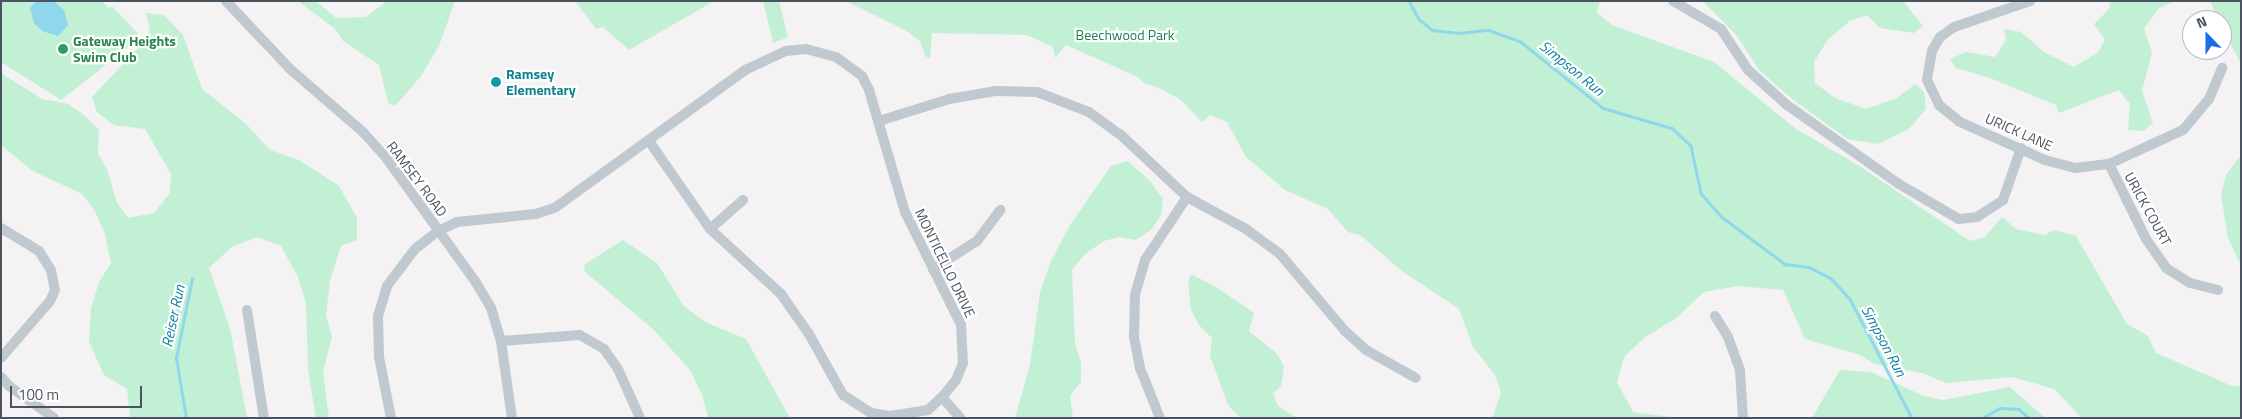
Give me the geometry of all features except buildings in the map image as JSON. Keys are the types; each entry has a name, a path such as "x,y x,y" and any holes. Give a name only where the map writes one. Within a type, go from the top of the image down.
{"street":[{"name":"RAMSEY ROAD","path":"226,1 290,69 363,132 387,159 491,308 501,342 512,418"},
{"path":"1673,1 1721,29 1748,70 1787,105 1899,184 1959,219 1977,217 2003,200 2022,148"},
{"name":"URICK LANE","path":"2030,1 1954,27 1940,38 1932,51 1928,80 1939,105 1960,122 2076,168 2109,164 2183,130 2209,99 2222,68"},
{"name":"MONTICELLO DRIVE","path":"391,418 379,357 378,316 387,286 402,263 438,231 457,222 536,214 556,207 745,70 786,51 806,49 836,57 862,76 879,122 905,212 961,325 964,363 956,380 942,397 928,410 890,416 855,405 843,395 809,334 781,294 710,229 649,140"},
{"path":"879,122 973,94 1037,92 1089,112 1121,135 1187,197 1246,229 1280,254 1344,331 1366,350 1416,378"},
{"name":"URICK COURT","path":"2109,164 2146,239 2166,268 2190,283 2218,290"},
{"path":"1160,418 1140,368 1134,336 1135,295 1145,260 1187,197"},
{"path":"710,229 743,200"},
{"path":"933,268 977,241 1000,210"},
{"path":"1,228 39,251 51,270 54,290 50,301 1,358"},
{"path":"247,310 264,418"},
{"path":"1715,316 1728,337 1740,370 1743,418"},
{"path":"501,342 580,335 604,349 618,369 640,418"},
{"path":"1,377 9,386 54,418"},
{"path":"942,397 960,418"}],"green space":[{"name":"Gateway Heights Swim Club","path":"1,1 102,1 109,8 112,6 141,37 61,100 1,62"},
{"path":"298,1 316,1 336,18 366,17 387,1 455,1 439,46 421,76 395,106 388,103 379,65 343,41 335,29"},
{"path":"575,1 714,1 629,50 603,27 596,29"},
{"path":"763,1 779,1 788,37 773,43"},
{"name":"Beechwood Park","path":"846,1 1600,1 1597,13 1612,25 1714,62 1796,129 1858,165 1970,241 1985,237 2002,217 2016,229 2044,235 2055,230 2076,236 2127,324 2148,336 2156,353 2232,386 2241,386 2241,418 2082,418 2054,389 2013,377 1946,383 1922,373 1874,364 1860,355 1805,339 1783,290 1738,286 1704,292 1675,319 1645,337 1624,357 1617,382 1633,412 1677,418 1492,418 1501,393 1495,375 1473,347 1459,309 1402,271 1360,235 1348,232 1328,209 1285,190 1246,157 1227,122 1210,115 1202,122 1180,99 1157,87 1145,84 1138,77 1066,45 1055,58 1053,47 1027,35 932,33 930,58 926,57 920,41 905,30"},
{"path":"1703,1 1903,1 1923,26 1914,33 1880,28 1867,15 1850,21 1828,39 1814,62 1815,83 1835,98 1866,109 1897,98 1915,84 1924,92 1926,109 1909,129 1878,144 1847,139 1791,98 1759,70 1737,36"},
{"path":"2110,1 2175,1 2159,8 2144,29 2152,53 2142,91 2153,123 2143,131 2128,130 2130,104 2119,90 2059,113 2056,105 1990,78 1956,68 1950,59 1966,52 1995,57 2006,40 2004,29 2021,32 2044,52 2074,67 2098,52 2105,40 2094,24 2109,9"},
{"path":"2210,1 2241,1 2241,64 2232,46 2232,10 2214,10"},
{"path":"145,13 164,15 183,35 202,89 246,124 270,150 299,160 339,186 357,218 357,240 341,246 330,281 326,315 332,337 323,371 329,418 316,418 308,370 306,303 298,277 281,246 256,237 232,247 209,268 230,328 247,418 130,418 127,389 104,375 89,342 91,308 99,282 111,263 105,234 95,211 82,194 33,171 1,145 1,73 42,99 68,104 84,115 99,130 98,153 108,172 117,203 128,218 154,213 170,193 171,174 145,129 114,125 97,112 92,97 147,39 150,26"},
{"path":"2241,155 2241,266 2228,238 2221,195 2226,175"},
{"path":"1128,161 1151,182 1163,199 1161,215 1152,229 1136,240 1119,237 1104,241 1085,254 1072,270 1075,343 1081,363 1081,382 1070,396 1073,418 1015,418 1030,365 1040,292 1051,261 1070,225 1111,166"},
{"path":"623,240 657,263 684,306 705,322 746,339 790,418 708,418 703,397 690,370 653,329 585,272 584,265"},
{"path":"1191,274 1216,287 1254,313 1249,331 1276,353 1284,366 1281,386 1273,394 1278,406 1297,418 1240,418 1228,405 1210,356 1212,338 1199,325 1191,310 1188,282"},
{"path":"1840,370 1871,372 1924,396 1943,400 2010,387 2045,418 1812,418"}],"water":[{"path":"36,1 55,2 64,10 68,25 58,36 42,31 34,23 30,8"}],"waterway":[{"name":"Simpson Run","path":"1409,1 1419,19 1432,30 1459,33 1489,30 1520,41 1603,108 1672,128 1691,146 1701,193 1722,217 1785,264 1809,267 1831,278 1850,299 1912,418"},
{"name":"Reiser Run","path":"186,418 176,358 192,279"},
{"name":"Simpson Run","path":"1982,418 2000,408 2019,409 2029,418"}],"place":[{"name":"Gateway Heights Swim Club","path":"63,49"},
{"name":"Ramsey Elementary","path":"496,82"}]}
